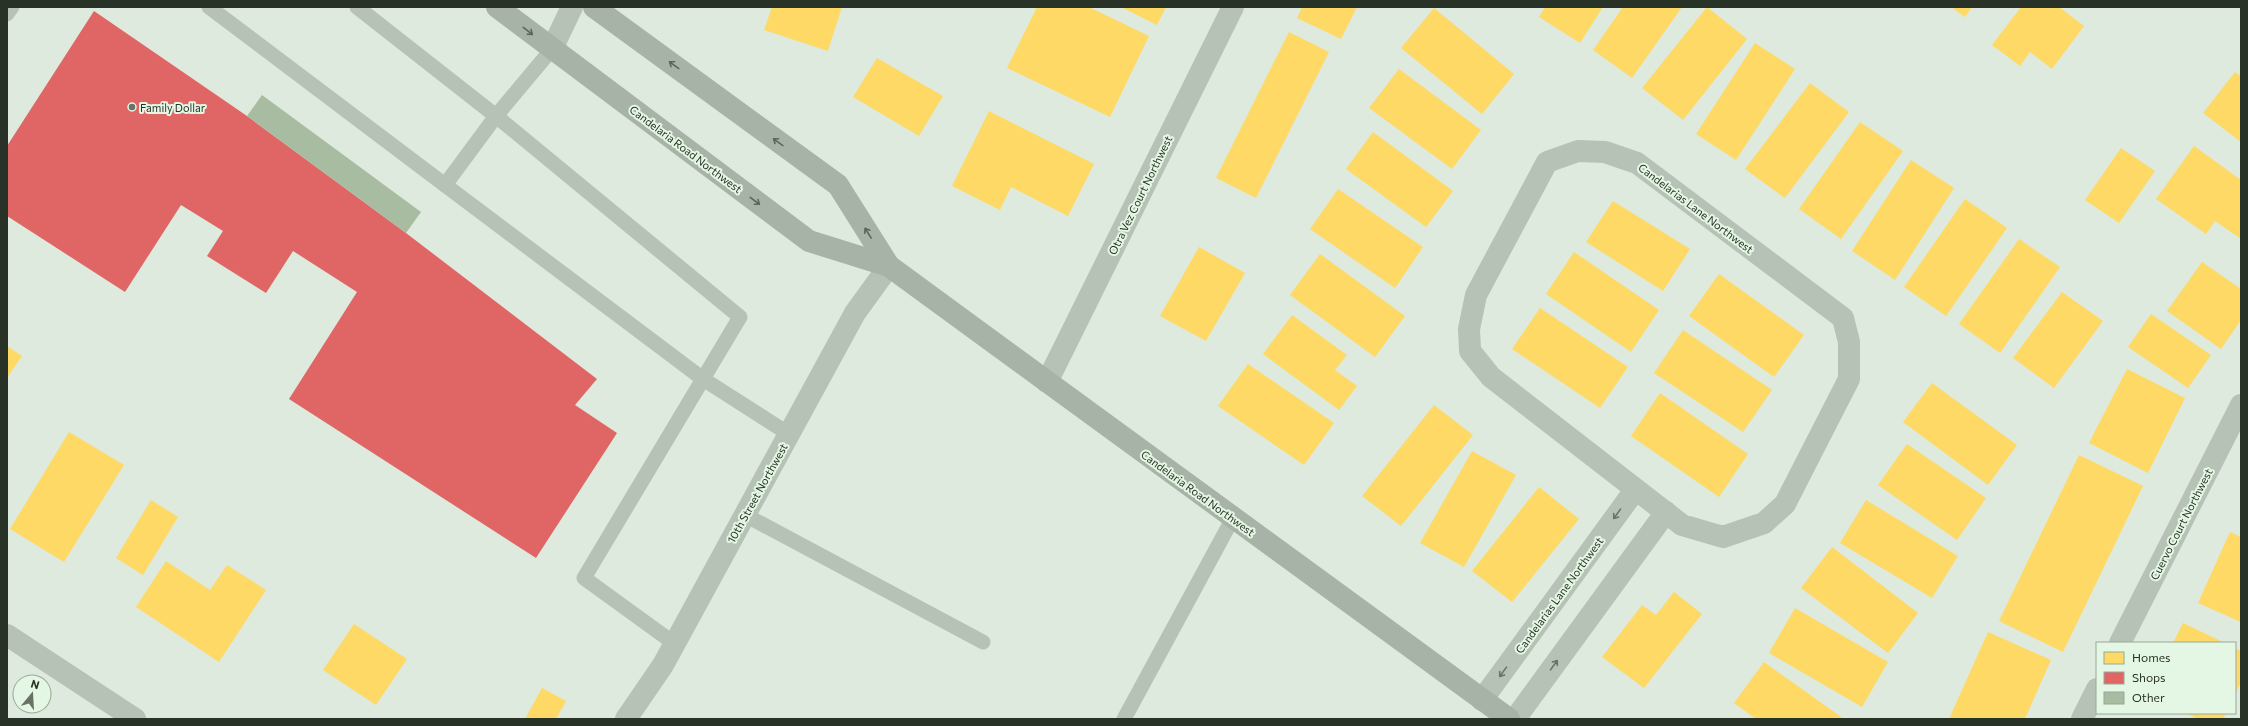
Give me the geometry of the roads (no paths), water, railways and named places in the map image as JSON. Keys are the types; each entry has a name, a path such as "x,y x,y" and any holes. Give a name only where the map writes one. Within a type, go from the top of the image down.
{"main road":[{"name":"Candelaria Road Northwest","path":"497,7 809,241 889,266 1509,719"},
{"name":"Candelaria Road Northwest","path":"594,7 838,185 889,266"}],"street":[{"path":"552,49 572,7"},
{"name":"Otra Vez Court Northwest","path":"1047,382 1233,7"},
{"name":"Candelarias Lane Northwest","path":"1578,151 1605,152 1637,163 1843,318 1849,342 1849,378 1785,504 1764,522 1723,536 1682,525 1666,512 1635,490 1491,378 1470,351 1469,329 1476,295 1547,162 1578,151"},
{"name":"10th Street Northwest","path":"626,719 663,665 675,644 855,313 889,266"},
{"name":"Cuervo Court Northwest","path":"2121,642 2241,405"},
{"name":"Candelarias Lane Northwest","path":"1482,700 1635,490"},
{"path":"1515,719 1666,512"},
{"path":"7,635 135,719"},
{"path":"2082,719 2096,691"}],"lane":[{"path":"7,14 12,7"},
{"path":"209,7 702,379 789,434"},
{"path":"357,7 496,116 740,317 584,578 675,644"},
{"path":"445,185 496,116 552,49"},
{"path":"745,515 983,642"},
{"path":"1124,719 1233,518"}],"place":[{"name":"Family Dollar","path":"132,107"}]}
